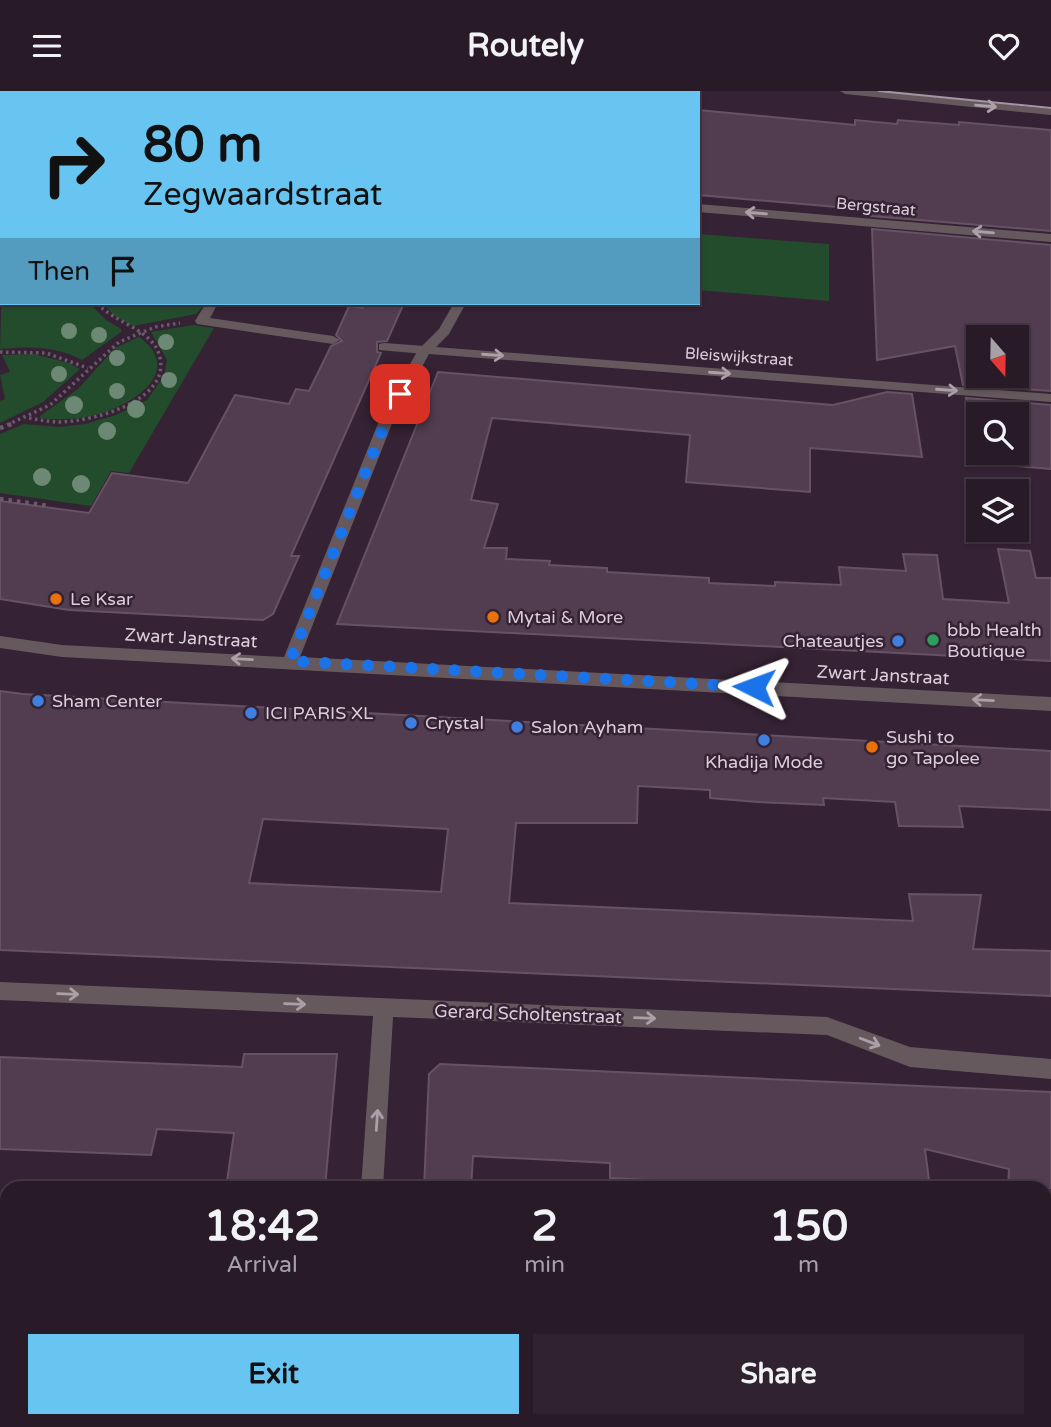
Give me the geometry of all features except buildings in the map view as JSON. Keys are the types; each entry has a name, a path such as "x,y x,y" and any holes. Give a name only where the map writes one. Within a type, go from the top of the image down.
{"street":[{"path":"845,91 1051,111"},
{"name":"Bergstraat","path":"700,208 1051,238"},
{"path":"211,305 202,321 333,340"},
{"path":"290,661 388,416 425,350 450,324 459,305"},
{"name":"Bleiswijkstraat","path":"384,347 1051,398"},
{"name":"Zwart Janstraat","path":"0,642 62,651 290,661 1051,704"},
{"name":"Gerard Scholtenstraat","path":"0,991 827,1026 910,1057 1051,1069"},
{"path":"372,1181 384,1007"}],"path":[{"path":"29,418 62,423 92,419 115,412 138,400 153,386 161,372 159,353 151,341 122,324 99,305"},
{"path":"0,428 29,418 51,404 109,347 136,332 166,324 202,321"},
{"path":"0,352 51,352 88,368"},
{"path":"0,499 50,506"}],"green space":[{"path":"700,234 829,244 829,301 700,290"},
{"path":"1,305 91,305 106,320 121,329 121,332 82,360 63,352 42,348 0,349"},
{"path":"104,305 204,305 196,314 133,326 115,316"},
{"path":"193,325 214,328 129,473 111,471 91,506 0,493 0,434 24,424 59,427 85,424 116,415 147,400 164,376 167,360 151,332"},
{"path":"139,337 152,350 157,362 155,375 137,396 109,411 88,417 40,418 78,389 115,348"},
{"path":"34,354 69,363 80,369 43,402 0,423 0,401 5,399 0,375 10,372 2,355"}],"tram line":[{"path":"879,91 1051,108"}],"place":[{"name":"Le Ksar","path":"56,599"},
{"name":"Mytai & More","path":"493,617"},
{"name":"bbb Health Boutique","path":"933,640"},
{"name":"Chateautjes","path":"898,641"},
{"name":"Sham Center","path":"38,701"},
{"name":"ICI PARIS XL","path":"251,713"},
{"name":"Crystal","path":"411,723"},
{"name":"Salon Ayham","path":"517,727"},
{"name":"Khadija Mode","path":"764,740"},
{"name":"Sushi to go Tapolee","path":"872,747"}],"route":[{"path":"400,394 388,416 290,661 754,687"}]}
